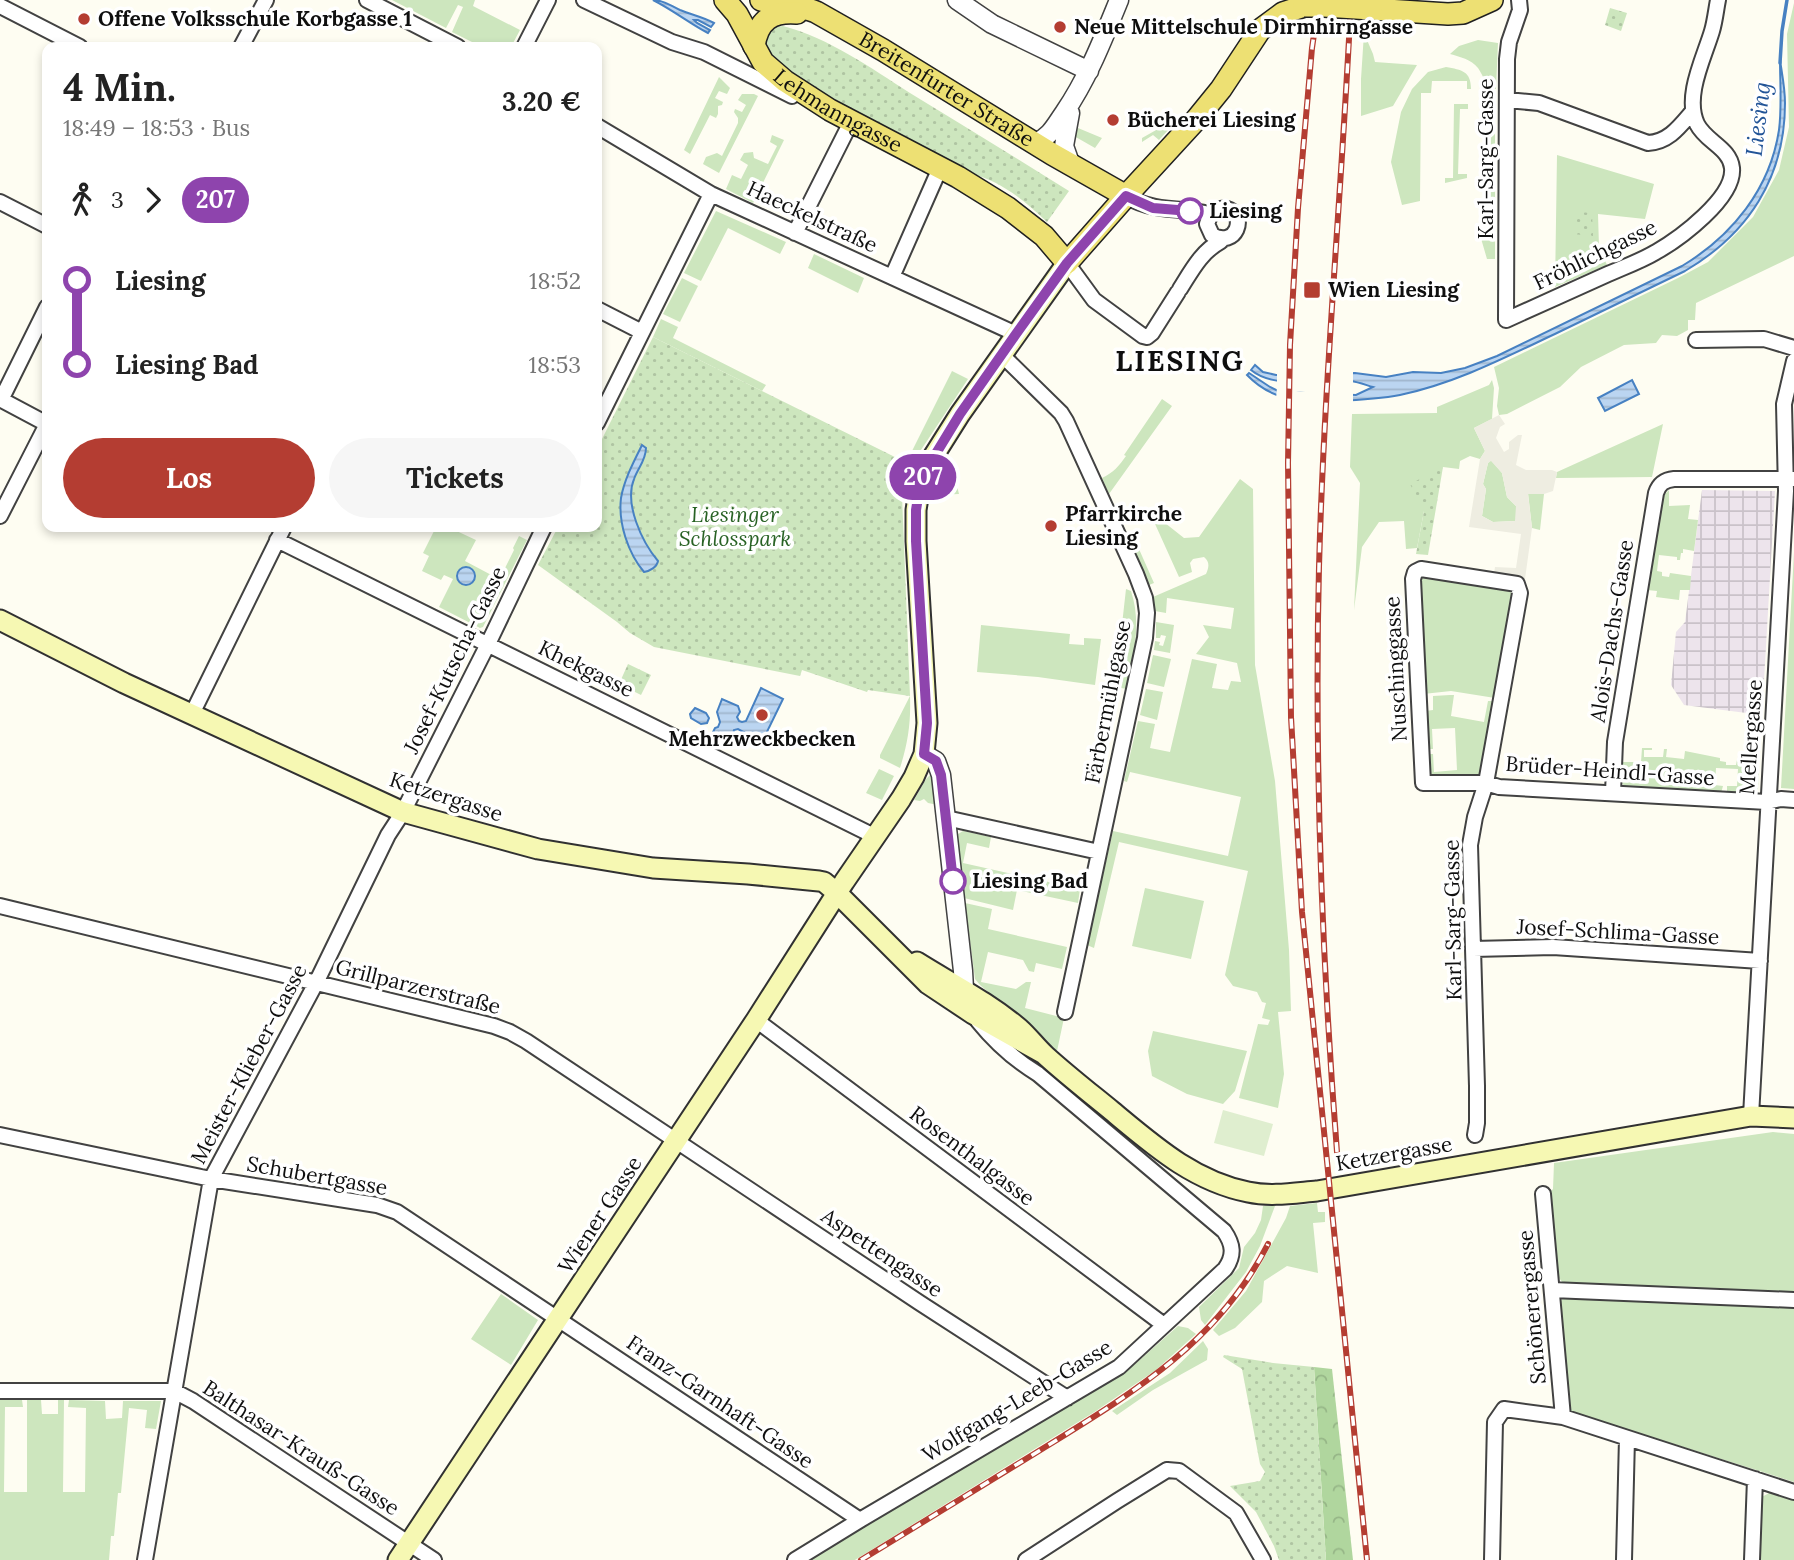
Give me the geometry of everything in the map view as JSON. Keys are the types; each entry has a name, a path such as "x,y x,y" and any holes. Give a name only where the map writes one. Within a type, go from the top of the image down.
{"main road":[{"path":"725,0 737,14 769,69 830,110"},
{"name":"Breitenfurter Straße","path":"761,0 805,7 836,23 1126,196"},
{"path":"1438,13 1464,0"},
{"path":"931,760 916,541 917,498 924,474 960,414 1067,263 1195,121 1221,89 1260,30 1283,13 1304,6 1324,6 1462,13 1492,0"},
{"path":"754,46 758,30 763,23 782,13 804,14 836,23"},
{"name":"Lehmanngasse","path":"830,110 958,177 1008,208 1035,228 1067,263"},
{"name":"Ketzergasse","path":"0,620 124,683 403,811 538,849 612,862 653,868 824,882 889,945 936,974 960,996 974,1014 1044,1055"},
{"name":"Wiener Gasse","path":"398,1560 756,1020 837,893 908,787 931,760"},
{"name":"Ketzergasse","path":"960,996 1021,1031 1044,1055 1161,1152 1217,1183 1247,1192 1270,1195 1317,1192 1751,1116 1794,1118"}],"street":[{"path":"245,42 266,0"},
{"path":"367,0 448,42"},
{"path":"527,42 548,0"},
{"name":"Lehmanngasse","path":"584,0 672,42 704,52 803,101 830,110"},
{"path":"957,0 992,24 1089,71"},
{"path":"1035,144 1048,137 1073,102 1119,0"},
{"name":"Karl-Sarg-Gasse","path":"1506,320 1507,50 1520,10 1519,0"},
{"path":"1507,100 1539,103 1648,143 1662,141 1693,111 1694,91 1712,31 1718,0"},
{"path":"0,6 70,42"},
{"path":"1070,163 1064,146 1073,102"},
{"name":"Fröhlichgasse","path":"1506,320 1655,253 1702,219 1731,181 1732,166 1726,153 1701,131 1693,111"},
{"path":"795,233 851,122"},
{"name":"Haeckelstraße","path":"602,129 711,194 1016,334"},
{"path":"892,277 940,169"},
{"path":"602,414 711,194"},
{"path":"1126,196 1153,208 1211,213"},
{"path":"0,201 42,223"},
{"path":"1067,263 1094,300 1140,335 1147,337 1199,258 1221,241"},
{"path":"602,312 642,332"},
{"path":"42,317 0,399 42,421"},
{"path":"1696,340 1764,339 1794,348"},
{"name":"Färbermühlgasse","path":"1002,355 1066,421 1145,597 1147,613 1145,638 1065,1012"},
{"name":"Mellergasse","path":"1751,1116 1768,802 1790,479 1784,404 1794,361"},
{"path":"0,516 42,434"},
{"name":"Alois-Dachs-Gasse","path":"1613,793 1615,742 1656,493 1665,480 1678,478 1790,479"},
{"name":"Josef-Kutscha-Gasse","path":"403,811 542,532"},
{"path":"192,714 281,533"},
{"name":"Khekgasse","path":"281,533 488,644 876,836"},
{"name":"Nuschinggasse","path":"1423,783 1413,576 1422,569 1517,584"},
{"name":"Karl-Sarg-Gasse","path":"1475,1135 1477,1123 1470,845 1475,817 1486,783 1520,593 1517,584"},
{"path":"931,760 946,818 960,996"},
{"name":"Brüder-Heindl-Gasse","path":"1423,783 1486,783 1499,787 1768,802 1794,800"},
{"name":"Meister-Klieber-Gasse","path":"145,1560 211,1179 316,983 388,835 403,811"},
{"path":"946,818 1100,852"},
{"name":"Grillparzerstraße","path":"0,906 494,1026 510,1032 676,1141"},
{"name":"Josef-Schlima-Gasse","path":"1473,949 1553,947 1760,961"},
{"name":"Ketzergasse","path":"974,1014 997,1042 1223,1231 1232,1247"},
{"name":"Rosenthalgasse","path":"756,1020 1164,1325"},
{"name":"Schubertgasse","path":"0,1135 211,1179 388,1208 558,1319"},
{"name":"Aspettengasse","path":"676,1141 1067,1398"},
{"name":"Schönerergasse","path":"1543,1194 1563,1417"},
{"name":"Wolfgang-Leeb-Gasse","path":"795,1560 1119,1367 1226,1269 1231,1260 1232,1247"},
{"path":"1552,1290 1794,1300"},
{"name":"Franz-Garnhaft-Gasse","path":"558,1319 860,1520"},
{"name":"Balthasar-Krauß-Gasse","path":"0,1391 174,1391 434,1560"},
{"path":"1492,1560 1495,1422 1504,1409 1563,1417 1794,1492"},
{"path":"1624,1560 1628,1437"},
{"path":"1026,1560 1164,1465 1179,1471 1236,1513 1263,1560"},
{"path":"1752,1560 1755,1479"}],"shaded area":[{"path":"1499,415 1505,424 1500,427 1496,438 1504,452 1509,449 1509,442 1522,435 1516,465 1526,470 1557,472 1553,491 1528,494 1532,528 1525,579 1494,574 1495,567 1516,568 1521,534 1469,527 1480,459 1485,451 1474,428","holes":["1491,461 1502,473 1507,497 1516,506 1515,521 1493,522 1482,516 1486,489 1483,484 1488,463"]},
{"path":"1702,490 1775,491 1762,715 1684,705 1671,685 1676,632 1685,622"}],"green space":[{"path":"392,0 475,0 473,6 520,30 514,42 472,42 452,32 463,7 458,5 446,28"},
{"path":"1794,3 1794,256 1696,303 1695,320 1688,320 1688,330 1677,336 1662,335 1656,343 1624,345 1581,367 1560,387 1507,414 1499,415 1499,388 1494,367 1708,262 1753,217 1779,170 1789,127 1787,34"},
{"path":"1610,8 1627,13 1621,31 1605,25"},
{"path":"783,26 817,38 849,55 1069,191 1047,222 992,181 971,174 795,81 767,54 767,33 774,27"},
{"path":"1364,33 1375,62 1417,65 1393,106 1361,116 1361,79"},
{"path":"1478,40 1498,43 1496,89 1491,89 1472,62 1450,54 1459,46"},
{"path":"1446,67 1464,72 1469,78 1471,89 1467,89 1467,81 1432,81 1431,93 1421,93 1420,201 1402,205 1391,162 1401,112 1412,89 1428,72"},
{"path":"719,77 730,88 727,94 719,91 715,98 723,102 718,106 718,114 716,118 710,115 690,154 684,150"},
{"path":"742,94 758,96 719,173 703,164 706,157 717,153 722,156 738,123 735,109 742,112 746,105 738,100"},
{"path":"1454,104 1468,104 1468,109 1460,109 1458,174 1467,174 1467,178 1445,183 1445,178 1453,178"},
{"path":"1491,104 1495,104 1495,259 1487,259 1480,235 1489,234"},
{"path":"1181,116 1159,140 1153,135 1142,142 1142,138"},
{"path":"1078,128 1102,138 1095,148 1074,136"},
{"path":"772,135 784,140 753,203 726,189 732,175 741,179 748,165 740,160 744,153 753,152 754,158 768,164 777,146 770,142"},
{"path":"1557,155 1654,184 1645,219 1598,214 1599,247 1607,265 1555,287"},
{"path":"716,211 786,242 780,254 728,228 701,281 684,273"},
{"path":"1579,212 1592,213 1593,236 1573,234"},
{"path":"814,254 864,278 858,293 808,268"},
{"path":"682,278 698,286 680,322 663,314"},
{"path":"661,319 678,327 673,338 766,385 762,391 653,337"},
{"name":"Liesinger Schlosspark","path":"653,337 911,465 902,495 910,696 867,692 802,670 800,676 654,647 630,633 538,565 555,532 602,532 602,439"},
{"path":"952,371 968,379 911,465 906,463"},
{"path":"1492,380 1492,419 1474,428 1485,451 1480,459 1470,456 1460,461 1459,469 1443,467 1424,511 1417,548 1406,549 1404,521 1379,522 1362,547 1354,610 1360,483 1350,467 1352,414 1437,413 1437,407 1489,385"},
{"path":"1162,399 1172,406 1109,494 1102,478 1123,460"},
{"path":"1663,424 1652,477 1556,478 1557,472"},
{"path":"951,458 953,486 957,486 959,494 933,495"},
{"path":"1491,460 1502,473 1507,497 1516,506 1516,521 1493,522 1482,516 1486,489 1483,484"},
{"path":"1443,467 1428,555 1416,554 1424,511 1410,484"},
{"path":"1240,479 1253,489 1255,665 1275,781 1289,950 1291,1011 1278,1012 1284,1074 1278,1108 1239,1098 1258,1024 1268,1025 1270,1020 1262,1018 1266,1003 1262,1002 1257,992 1233,986 1225,975 1248,871 1119,842 1094,948 1087,945 1113,831 1228,856 1241,797 1130,772 1127,782 1124,781 1138,721 1155,724 1150,748 1170,752 1192,659 1217,664 1212,688 1228,690 1231,681 1241,682 1237,663 1196,654 1209,637 1203,625 1231,629 1234,608 1167,598 1166,613 1155,611 1153,597 1206,574 1208,565 1204,557 1193,559 1190,563 1192,572 1179,577 1151,515 1160,512 1160,519 1184,538 1199,537"},
{"path":"1669,490 1669,506 1690,505 1688,519 1698,520 1694,551 1683,549 1680,560 1677,560 1677,557 1659,555 1657,571 1662,572 1662,576 1669,577 1670,573 1691,576 1690,590 1680,590 1679,600 1656,597 1657,591 1647,590 1663,496"},
{"path":"1528,493 1544,494 1540,530 1532,528"},
{"path":"1131,531 1154,583 1149,585 1126,533"},
{"path":"434,532 459,532 476,540 465,561 497,578 503,572 519,536 527,540 483,627 480,628 439,607 453,579 444,575 441,580 422,571 429,556 423,553"},
{"path":"1794,552 1794,789 1781,788"},
{"path":"1424,575 1508,588 1512,594 1495,698 1451,691 1423,694 1418,580"},
{"path":"1126,589 1131,591 1136,616 1134,652 1127,689 1115,687"},
{"path":"1156,622 1174,625 1170,653 1154,650 1155,641 1163,646 1166,636 1156,638"},
{"path":"981,625 1070,634 1069,644 1084,645 1084,638 1101,639 1095,685 977,672"},
{"path":"1153,655 1171,659 1164,687 1147,683"},
{"path":"628,664 651,675 641,695 619,684"},
{"path":"1146,689 1163,692 1157,720 1140,715"},
{"path":"1454,695 1451,716 1484,722 1488,701 1493,701 1482,766 1478,776 1432,778 1428,774 1426,754 1433,754 1434,772 1457,770 1455,728 1432,729 1433,749 1426,749 1425,711 1433,710 1433,696"},
{"path":"910,696 908,732 900,768 880,758 880,755"},
{"path":"1642,748 1652,748 1644,750 1644,757 1663,757 1664,749 1667,749 1666,757 1684,759 1685,751 1720,758 1726,765 1736,765 1737,760 1759,764 1758,789 1752,794 1727,794 1727,786 1737,786 1738,769 1716,768 1715,785 1723,786 1721,793 1626,788 1621,782 1622,762 1641,762"},
{"path":"879,769 894,776 882,800 866,793"},
{"path":"932,773 938,805 928,803 924,799 914,800"},
{"path":"963,831 991,837 989,848 967,843 963,863 1080,889 1078,903 1017,890 1013,910 964,898 957,840 958,834"},
{"path":"1145,888 1204,901 1191,959 1132,946"},
{"path":"965,903 992,909 988,929 1067,947 1062,969 1036,963 1034,972 1029,971 1023,960 988,952 981,982 1016,989 1026,982 1031,982 1025,1008 1064,1018 1057,1051 975,979"},
{"path":"1153,1031 1247,1051 1235,1091 1223,1104 1187,1094 1152,1076 1148,1051"},
{"path":"1223,1110 1273,1124 1264,1156 1214,1143"},
{"path":"1773,1132 1794,1134 1794,1292 1563,1283 1555,1273 1548,1194 1553,1189 1554,1163"},
{"path":"1317,1203 1318,1212 1325,1212 1325,1222 1313,1223 1318,1273 1287,1266 1264,1281 1262,1302 1235,1328 1219,1336 1213,1330 1246,1291 1290,1206"},
{"path":"1263,1206 1275,1206 1260,1246 1246,1272 1205,1325 1201,1320 1199,1307 1239,1268 1244,1247 1261,1220"},
{"path":"501,1294 538,1320 511,1365 471,1339"},
{"path":"1565,1296 1794,1306 1794,1482 1569,1411 1560,1302"},
{"path":"1178,1326 1188,1328 1196,1334 1156,1370 1096,1411 855,1560 807,1560 1134,1365"},
{"path":"1203,1341 1208,1349 1207,1360 1153,1390 1117,1415 1112,1411 1170,1373"},
{"path":"1223,1357 1314,1367 1326,1560 1279,1560 1256,1512 1230,1486 1260,1481 1265,1472 1260,1464 1242,1369"},
{"path":"1314,1367 1332,1369 1353,1560 1326,1560"},
{"path":"0,1400 22,1400 23,1407 5,1407 4,1492 27,1492 27,1400 41,1400 42,1414 58,1414 58,1400 64,1400 63,1492 85,1492 86,1408 68,1407 69,1400 105,1401 106,1419 122,1418 123,1401 161,1401 156,1429 145,1428 147,1410 129,1408 121,1493 118,1493 109,1560 0,1560"},
{"path":"1773,1491 1794,1499 1794,1560 1757,1560 1758,1499"}],"water":[{"path":"653,0 714,23 711,27 694,20 710,30 708,33"},
{"path":"1780,60 1785,97 1783,130 1770,179 1759,201 1727,240 1685,271 1482,368 1400,395 1323,402 1299,401 1267,390 1247,375 1249,373 1280,392 1356,395 1373,387 1351,381 1286,382 1261,376 1251,370 1255,365 1263,372 1276,375 1355,373 1386,377 1413,372 1441,373 1465,368 1497,356 1682,266 1717,240 1746,209 1758,191 1774,152 1779,130"},
{"path":"1632,380 1639,394 1605,411 1598,398"},
{"path":"642,445 646,452 634,479 631,500 636,522 658,561 653,568 644,572 625,537 620,508 624,484"},
{"path":"466,567 472,570 475,576 472,582 466,585 460,582 457,576 460,570"},
{"name":"Mehrzweckbecken","path":"761,688 783,699 762,742 738,729 726,738 713,732 720,722 717,712 722,699 738,706 739,721 746,721"},
{"path":"695,708 706,713 709,718 707,723 701,724 691,718 690,714"}],"pier":[{"path":"1277,371 1353,372 1353,385 1277,384"},
{"path":"1277,387 1301,392 1353,391 1353,404 1315,406 1292,403 1276,399"}],"waterway":[{"name":"Liesing","path":"1780,63 1787,0"}],"railway":[{"path":"1319,0 1312,48 1298,208 1290,345 1288,463 1291,717 1302,912 1367,1560"},
{"path":"1337,1152 1320,860 1318,640 1325,425 1351,0"},
{"path":"861,1560 1099,1413 1165,1367 1195,1341 1222,1312 1247,1280 1268,1244"}],"bus line":[{"name":"207","path":"953,881 941,775 936,761 924,754 927,723 916,541 916,510 920,485 960,414 1016,334 1067,263 1126,196 1153,208 1190,211"}],"place":[{"name":"Offene Volksschule Korbgasse 1","path":"84,19"},
{"name":"Neue Mittelschule Dirmhirngasse","path":"1060,27"},
{"name":"Bücherei Liesing","path":"1113,120"},
{"name":"Liesing","path":"1190,211"},
{"name":"Wien Liesing","path":"1312,290"},
{"name":"Pfarrkirche Liesing","path":"1051,526"},
{"name":"Mehrzweckbecken","path":"762,715"},
{"name":"Liesing Bad","path":"953,881"}],"district":[{"name":"LIESING","path":"1180,361"}]}
